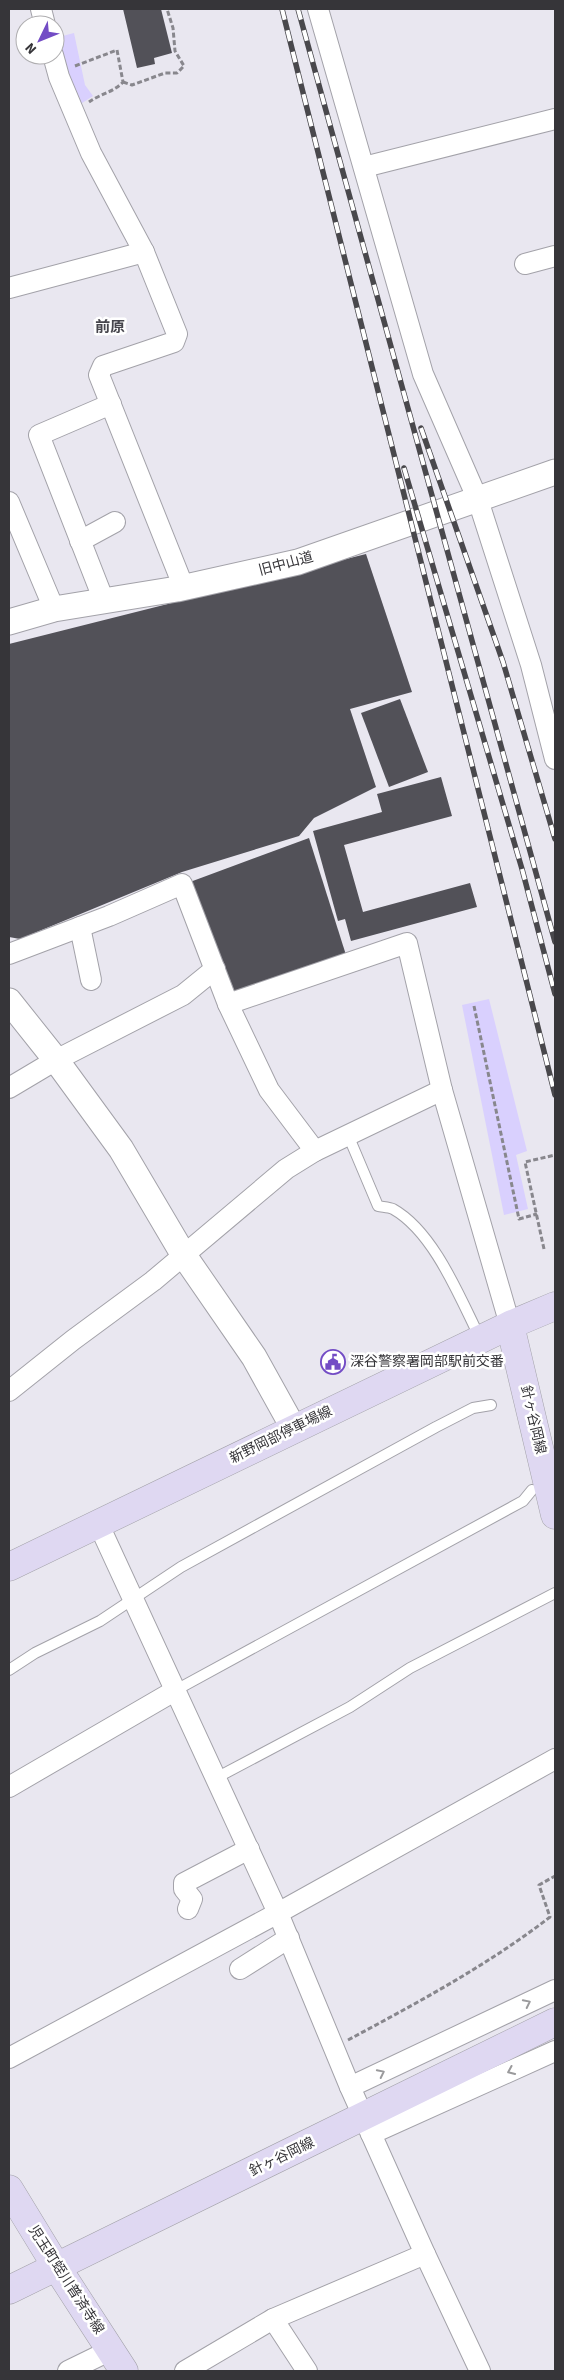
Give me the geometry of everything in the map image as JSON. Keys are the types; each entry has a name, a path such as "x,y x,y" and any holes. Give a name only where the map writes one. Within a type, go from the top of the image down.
{"main road":[{"name":"新野岡部停車場線","path":"9,1567 510,1325 555,1306"},
{"name":"針ヶ谷岡線","path":"510,1325 555,1515"},
{"name":"針ヶ谷岡線","path":"9,2290 56,2266 367,2126 555,2022"},
{"name":"児玉町蛭川普済寺線","path":"9,2190 117,2361"}],"street":[{"path":"318,9 423,374 478,500 531,665 555,759"},
{"path":"56,65 91,153 144,252 177,334 174,342 103,366 99,375 184,588"},
{"path":"364,166 555,119"},
{"path":"9,288 144,252"},
{"path":"524,264 555,256"},
{"path":"104,601 38,436 110,404"},
{"name":"旧中山道","path":"9,622 54,609 184,588 298,562 555,472"},
{"path":"9,502 54,609"},
{"path":"80,541 115,522"},
{"path":"9,954 80,927 182,884 228,1004 269,1090 315,1150"},
{"path":"80,927 91,980"},
{"path":"228,1004 408,943 442,1090 510,1325"},
{"path":"9,1088 56,1060 183,996 215,969"},
{"path":"9,1001 56,1060 121,1149 183,1254 254,1357 294,1429"},
{"path":"9,1391 73,1340 153,1281 286,1169 315,1150 442,1090"},
{"path":"98,1523 278,1913 367,2126 480,2371"},
{"path":"9,1787 176,1690"},
{"path":"9,2058 278,1913 555,1759"},
{"path":"188,1909 192,1899 184,1889 184,1883 249,1849"},
{"path":"240,1969 289,1938"},
{"path":"350,2087 555,1990"},
{"path":"367,2126 555,2051"},
{"path":"185,2371 273,2319 425,2254"},
{"path":"273,2319 307,2371"},
{"path":"68,2371 117,2361"}],"lane":[{"path":"348,1135 378,1206 391,1208 407,1220 427,1241 444,1266 481,1339"},
{"path":"9,1670 35,1652 100,1621 181,1567 436,1427 474,1408 490,1405"},
{"path":"176,1690 522,1501 532,1490"},
{"path":"216,1778 350,1707 410,1668 555,1594"}],"path":[{"path":"123,82 132,85 165,73 177,73 184,66 175,51 173,28 167,9"},
{"path":"71,68 117,50 123,82"},
{"path":"74,113 102,93 116,90 123,82"},
{"path":"474,1006 519,1219 538,1214"},
{"path":"544,1249 538,1214 525,1162 555,1155"},
{"path":"334,2048 420,2000 523,1938 543,1923 550,1917 539,1885 555,1876"}],"shaded area":[{"path":"74,33 85,85 93,96 79,105 62,65 65,65 65,35"},
{"path":"489,999 527,1151 516,1155 528,1209 504,1215 462,1005"}],"building":[{"path":"123,9 161,9 172,53 154,58 155,64 137,68"},
{"path":"366,554 412,692 350,709 376,787 314,818 299,836 182,872 20,939 9,937 9,644"},
{"path":"400,699 428,772 389,787 361,713"},
{"path":"441,777 452,816 344,845 363,912 470,883 477,907 351,941 345,919 338,921 313,831 382,812 377,794"},
{"path":"309,838 346,955 236,995 190,882"}],"railway":[{"path":"282,9 555,1095"},
{"path":"298,9 555,942"},
{"path":"421,428 503,662 555,839"},
{"path":"404,468 522,869 555,994"}],"place":[{"name":"深谷警察署岡部駅前交番","path":"333,1362"}],"district":[{"name":"前原","path":"110,327"}]}
